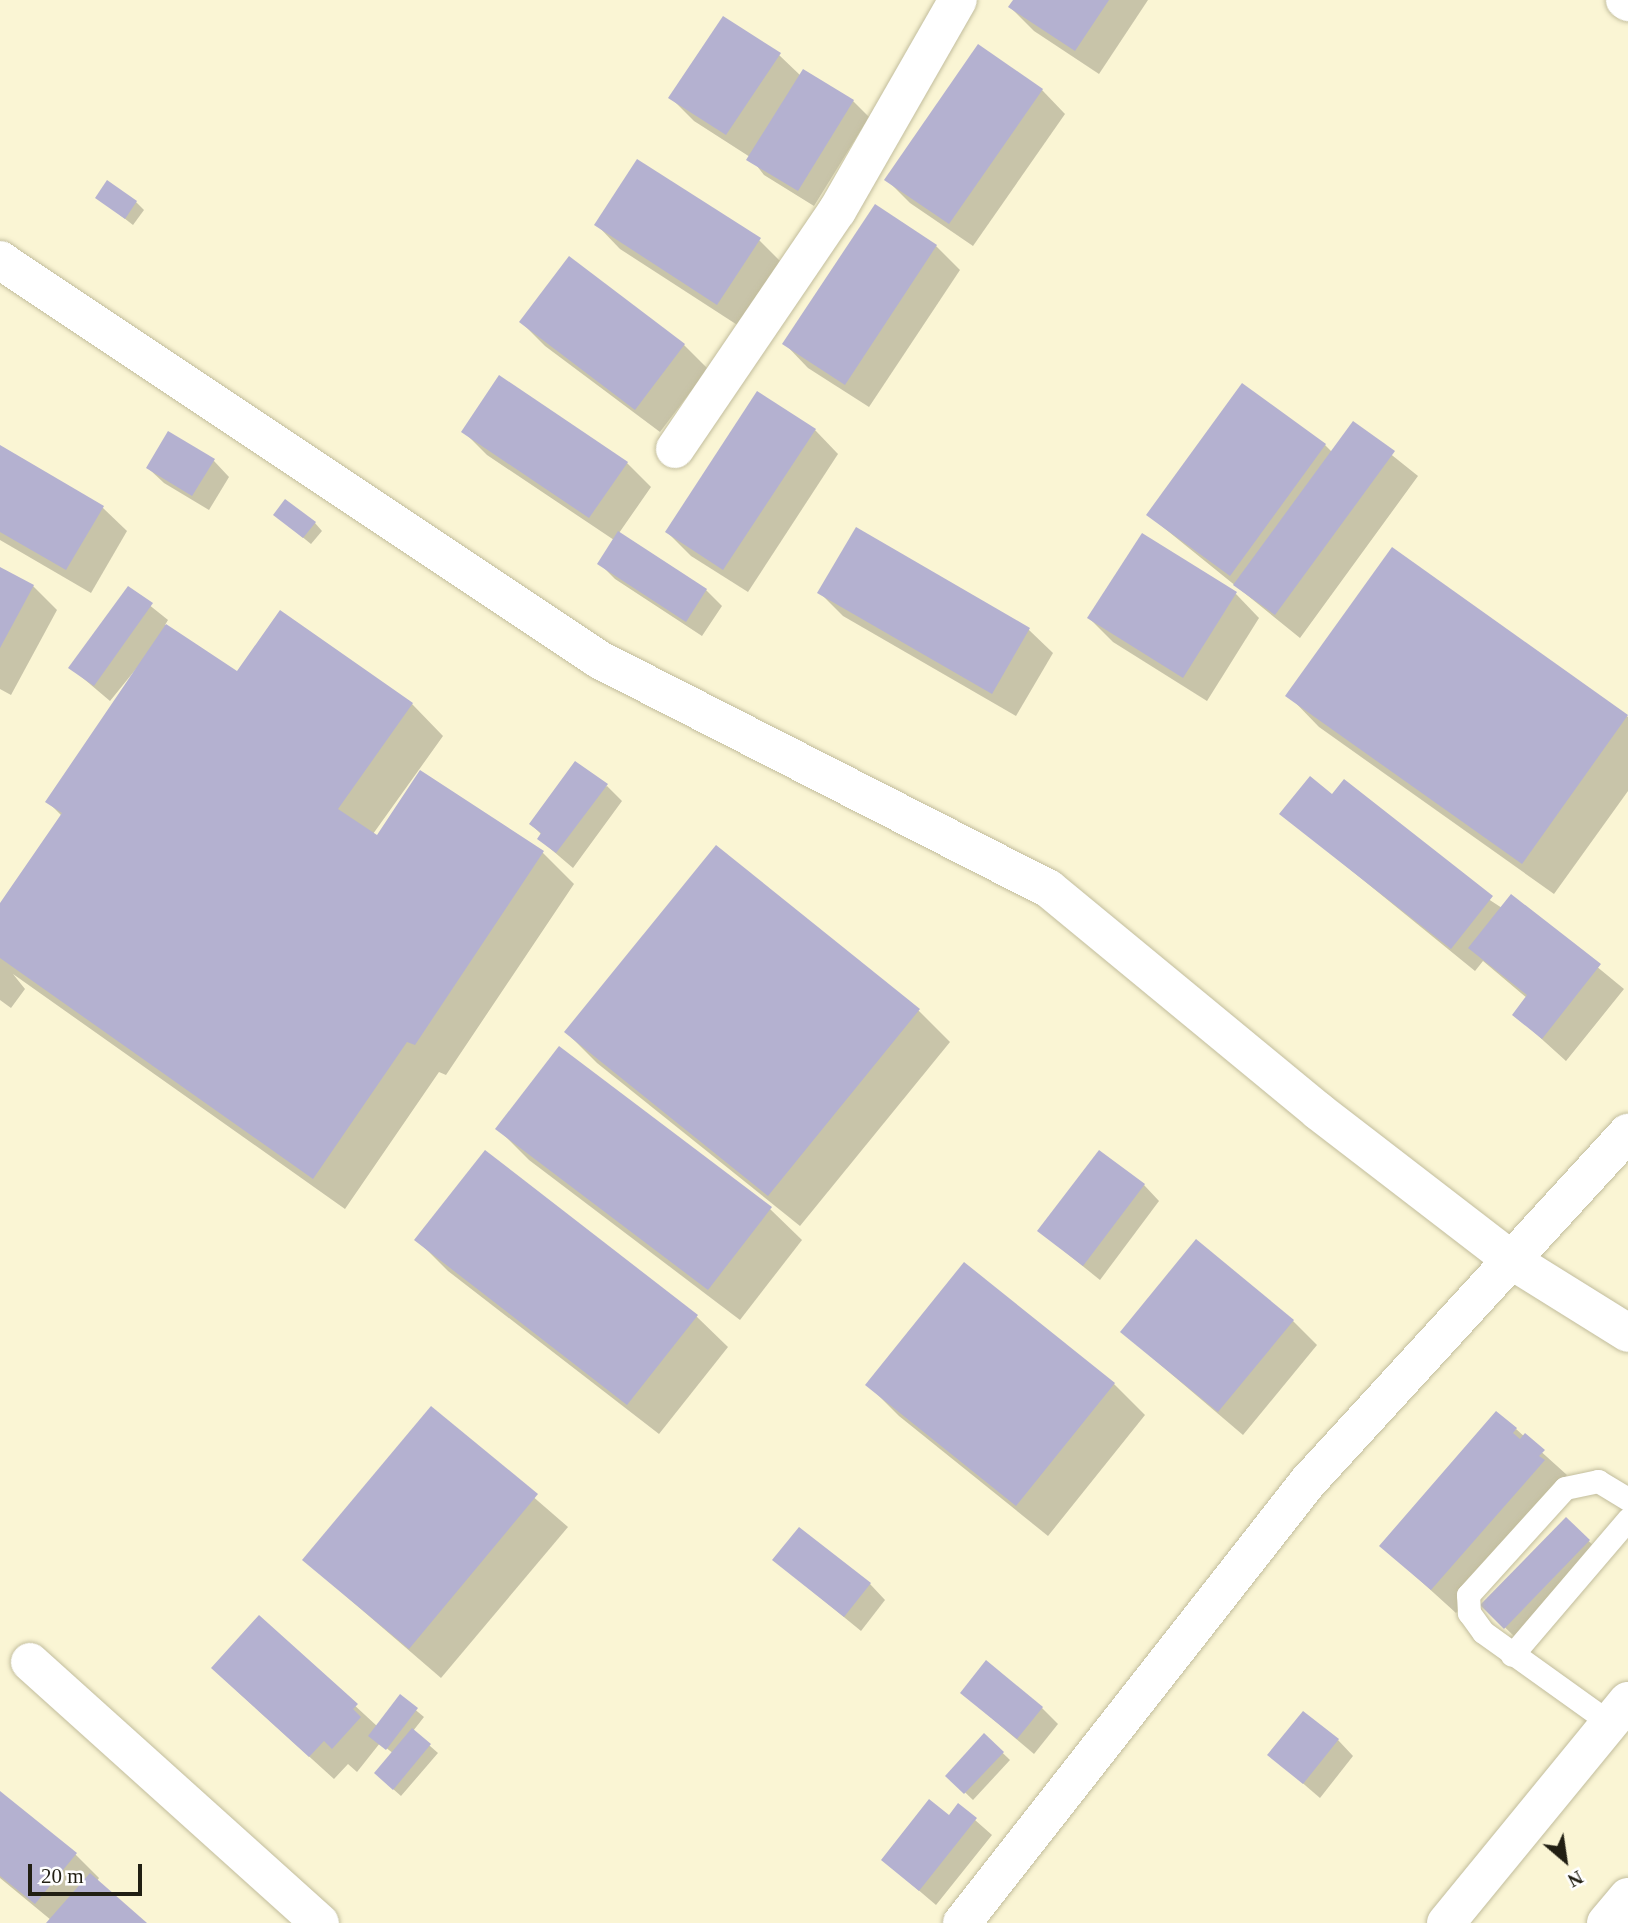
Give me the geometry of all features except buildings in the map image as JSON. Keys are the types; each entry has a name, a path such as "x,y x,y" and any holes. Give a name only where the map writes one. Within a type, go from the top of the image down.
{"main road":[{"path":"675,449 837,211 958,0"},
{"path":"0,260 598,659 1049,888 1318,1111 1514,1262 1628,1332"},
{"path":"962,1923 1307,1483 1514,1262 1628,1133"},
{"path":"30,1662 320,1923"},
{"path":"1446,1923 1619,1712"},
{"path":"1606,1923 1628,1897"}],"lane":[{"path":"1619,1712 1512,1655 1475,1623 1468,1595 1565,1488 1598,1481 1628,1499"},
{"path":"1512,1655 1628,1519"}]}
